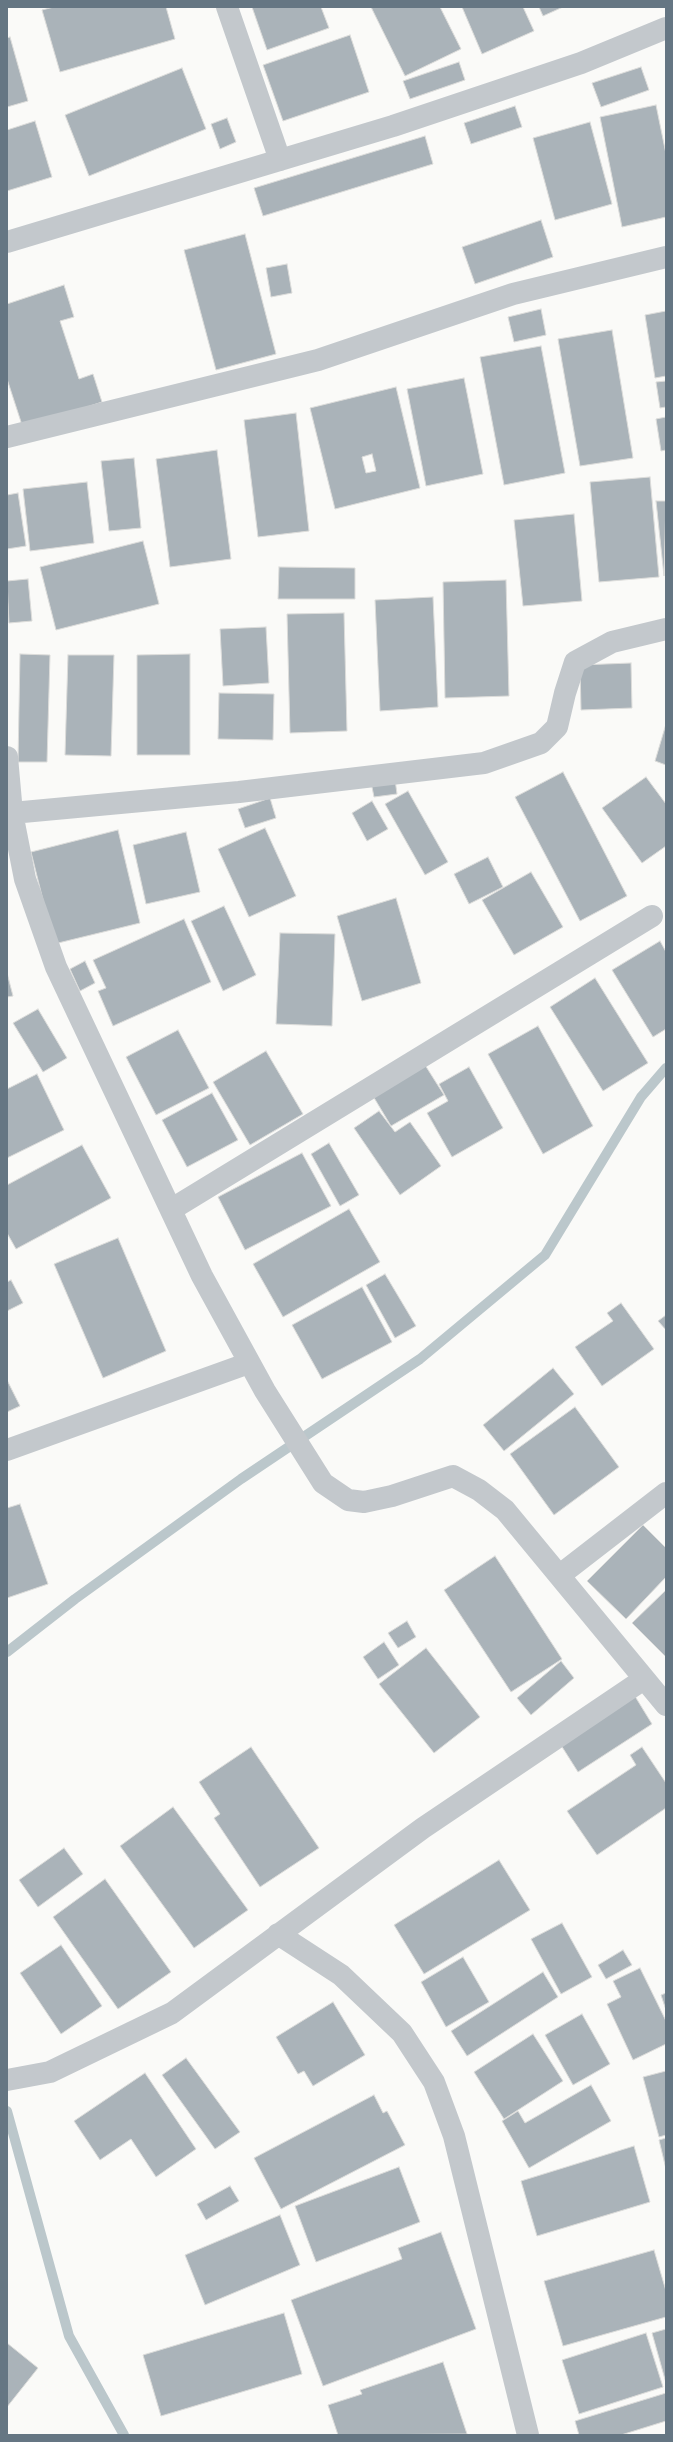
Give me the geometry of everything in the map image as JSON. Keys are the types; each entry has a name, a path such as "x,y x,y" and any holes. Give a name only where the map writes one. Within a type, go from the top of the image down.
{"street":[{"path":"227,7 280,160"},
{"path":"7,242 393,126 581,63 666,28"},
{"path":"7,437 318,360 513,294 666,258"},
{"path":"12,813 239,792 484,763 540,743 557,727 565,693 575,662 612,642 666,629"},
{"path":"7,757 12,813 25,879 56,967 172,1209 202,1276 249,1362 323,1484 348,1500 364,1502 392,1496 453,1476 479,1490 505,1510 560,1575 666,1706"},
{"path":"172,1209 652,916"},
{"path":"7,1450 249,1362"},
{"path":"560,1575 666,1493"},
{"path":"7,2080 50,2072 172,2013 423,1828 644,1679"},
{"path":"278,1934 341,1975 402,2033 434,2082 454,2136 528,2435"}],"building":[{"path":"54,7 166,7 175,39 60,72 42,10"},
{"path":"252,7 321,7 329,28 267,50"},
{"path":"371,7 440,7 461,49 405,76"},
{"path":"462,7 523,7 534,31 482,54"},
{"path":"539,7 563,7 543,16"},
{"path":"350,35 369,92 283,121 263,65"},
{"path":"10,37 28,101 7,107 7,38"},
{"path":"459,62 465,80 410,99 403,81"},
{"path":"641,67 649,90 601,107 592,83"},
{"path":"182,68 206,129 89,176 65,115"},
{"path":"656,105 666,154 666,217 622,227 600,117"},
{"path":"515,106 522,127 471,144 464,123"},
{"path":"227,118 236,142 220,149 211,124"},
{"path":"35,121 52,177 7,191 7,130"},
{"path":"590,122 612,204 555,220 533,138"},
{"path":"425,136 433,164 263,216 254,188"},
{"path":"541,220 553,257 475,284 462,247"},
{"path":"245,234 276,354 216,370 184,250"},
{"path":"287,264 292,293 271,297 266,268"},
{"path":"64,285 74,317 60,321 79,379 93,374 102,402 23,428 7,379 7,304"},
{"path":"541,309 546,335 514,342 508,317"},
{"path":"666,311 666,376 655,378 645,315"},
{"path":"612,330 633,458 580,466 558,339"},
{"path":"541,346 565,473 504,485 480,357"},
{"path":"464,378 483,474 426,486 407,389"},
{"path":"666,381 666,407 660,408 656,382"},
{"path":"396,387 420,488 335,509 310,408","holes":["372,454 376,471 366,473 362,457"]},
{"path":"296,413 309,531 258,537 244,420"},
{"path":"666,417 666,450 661,451 656,419"},
{"path":"217,450 231,559 170,567 156,459"},
{"path":"134,458 141,528 109,531 101,461"},
{"path":"650,477 659,577 599,582 590,482"},
{"path":"87,482 94,543 30,551 23,489"},
{"path":"18,493 26,546 7,549 7,495"},
{"path":"656,501 666,501 664,576"},
{"path":"574,514 582,601 523,606 514,520"},
{"path":"143,541 159,604 56,630 40,567"},
{"path":"279,567 355,568 355,599 278,599"},
{"path":"28,579 32,621 9,623 7,581"},
{"path":"506,580 509,696 445,698 443,582"},
{"path":"433,597 438,707 380,711 375,600"},
{"path":"344,613 347,731 290,733 287,614"},
{"path":"266,627 269,683 223,686 220,629"},
{"path":"20,654 50,655 47,762 18,762"},
{"path":"190,654 190,755 137,755 137,655"},
{"path":"68,655 114,655 111,756 65,755"},
{"path":"631,663 632,708 581,710 580,665"},
{"path":"219,693 274,694 273,740 218,739"},
{"path":"666,724 666,765 655,761"},
{"path":"563,772 627,896 580,921 515,797"},
{"path":"646,777 666,804 666,846 642,863 602,808"},
{"path":"395,779 397,794 374,797 371,782"},
{"path":"408,791 448,862 425,875 385,804"},
{"path":"270,798 276,818 245,828 238,809"},
{"path":"372,801 388,829 367,841 352,813"},
{"path":"265,828 296,896 249,917 218,849"},
{"path":"118,830 140,923 54,944 31,852"},
{"path":"186,832 200,892 146,904 133,845"},
{"path":"488,857 503,887 469,904 454,874"},
{"path":"531,872 563,927 514,955 482,900"},
{"path":"396,898 421,983 362,1001 337,916"},
{"path":"224,906 256,975 223,991 191,921"},
{"path":"184,919 211,982 113,1026 98,991 106,988 93,960"},
{"path":"280,933 335,934 332,1026 276,1024"},
{"path":"660,941 666,952 666,1029 653,1037 612,970"},
{"path":"85,961 95,983 80,991 70,969"},
{"path":"7,973 13,996 7,997"},
{"path":"595,978 648,1063 603,1091 550,1007"},
{"path":"38,1009 67,1058 43,1072 13,1023"},
{"path":"538,1026 593,1126 543,1154 488,1054"},
{"path":"178,1030 209,1088 156,1115 126,1057"},
{"path":"266,1051 303,1114 250,1145 213,1082"},
{"path":"425,1065 444,1095 391,1126 373,1096"},
{"path":"469,1067 503,1128 452,1157 427,1113 448,1101 439,1084"},
{"path":"37,1074 64,1130 7,1158 7,1089"},
{"path":"212,1093 238,1140 187,1167 162,1120"},
{"path":"379,1111 395,1132 410,1122 441,1166 400,1195 354,1128"},
{"path":"329,1143 359,1195 340,1206 311,1154"},
{"path":"82,1145 111,1198 16,1249 7,1233 7,1185"},
{"path":"302,1153 331,1206 245,1250 218,1197"},
{"path":"349,1209 380,1262 283,1317 253,1264"},
{"path":"118,1238 166,1351 103,1378 54,1264"},
{"path":"385,1274 416,1326 395,1338 366,1285"},
{"path":"11,1280 23,1303 7,1311 7,1282"},
{"path":"362,1287 392,1342 322,1379 292,1325"},
{"path":"621,1303 654,1349 602,1386 575,1347 613,1321 607,1313"},
{"path":"666,1315 666,1330 658,1321"},
{"path":"553,1368 574,1394 504,1451 483,1425"},
{"path":"7,1380 20,1406 7,1412"},
{"path":"575,1407 619,1467 554,1515 510,1454"},
{"path":"20,1504 48,1584 7,1598 7,1508"},
{"path":"643,1525 666,1548 666,1577 626,1619 587,1581"},
{"path":"495,1556 562,1659 511,1692 444,1590"},
{"path":"666,1590 666,1657 632,1623"},
{"path":"407,1621 416,1637 398,1648 388,1633"},
{"path":"384,1642 399,1665 378,1679 363,1657"},
{"path":"426,1648 480,1717 434,1753 379,1684"},
{"path":"561,1661 574,1678 531,1715 517,1698"},
{"path":"633,1693 652,1724 578,1772 559,1742"},
{"path":"251,1747 319,1848 260,1887 214,1818 220,1814 199,1782"},
{"path":"642,1747 666,1783 666,1808 597,1855 567,1811 636,1765 630,1755"},
{"path":"173,1807 248,1910 194,1948 120,1846"},
{"path":"64,1848 83,1874 38,1907 19,1880"},
{"path":"499,1860 530,1910 424,1974 394,1925"},
{"path":"105,1879 171,1972 118,2009 53,1917"},
{"path":"562,1923 592,1977 561,1994 531,1939"},
{"path":"61,1945 102,2006 61,2034 20,1973"},
{"path":"623,1950 632,1965 606,1979 598,1965"},
{"path":"463,1957 489,2002 446,2027 421,1982"},
{"path":"640,1968 666,2021 666,2044 633,2060 607,2004 621,1997 613,1981"},
{"path":"543,1972 558,1997 467,2056 451,2031"},
{"path":"666,1993 666,2010 661,1995"},
{"path":"333,2002 365,2055 313,2086 304,2071 298,2074 276,2037"},
{"path":"582,2014 610,2064 573,2085 545,2035"},
{"path":"533,2034 563,2081 504,2119 474,2072"},
{"path":"186,2058 240,2132 215,2149 162,2075"},
{"path":"666,2071 666,2135 659,2137 643,2077"},
{"path":"145,2073 196,2149 156,2177 131,2139 100,2160 74,2121"},
{"path":"591,2085 611,2121 529,2168 502,2121 518,2111 525,2123"},
{"path":"374,2095 383,2113 387,2111 405,2145 281,2209 254,2158"},
{"path":"666,2138 666,2169 659,2140"},
{"path":"634,2146 650,2202 537,2236 521,2181"},
{"path":"399,2167 420,2222 316,2262 295,2206"},
{"path":"230,2186 239,2201 206,2220 197,2204"},
{"path":"280,2215 300,2265 205,2305 185,2255"},
{"path":"441,2232 476,2329 323,2386 291,2300 402,2259 398,2248"},
{"path":"654,2250 666,2291 666,2317 563,2346 544,2281"},
{"path":"284,2313 302,2374 161,2416 143,2355"},
{"path":"666,2329 666,2383 652,2333"},
{"path":"646,2333 663,2387 579,2414 562,2360"},
{"path":"7,2343 38,2368 7,2407"},
{"path":"443,2362 467,2434 338,2435 328,2405 362,2394 360,2390"},
{"path":"666,2393 666,2421 621,2435 579,2435 575,2421"}],"waterway":[{"path":"7,1652 75,1599 241,1479 420,1359 545,1255 641,1097 666,1068"},
{"path":"7,2111 69,2336 124,2435"}]}
